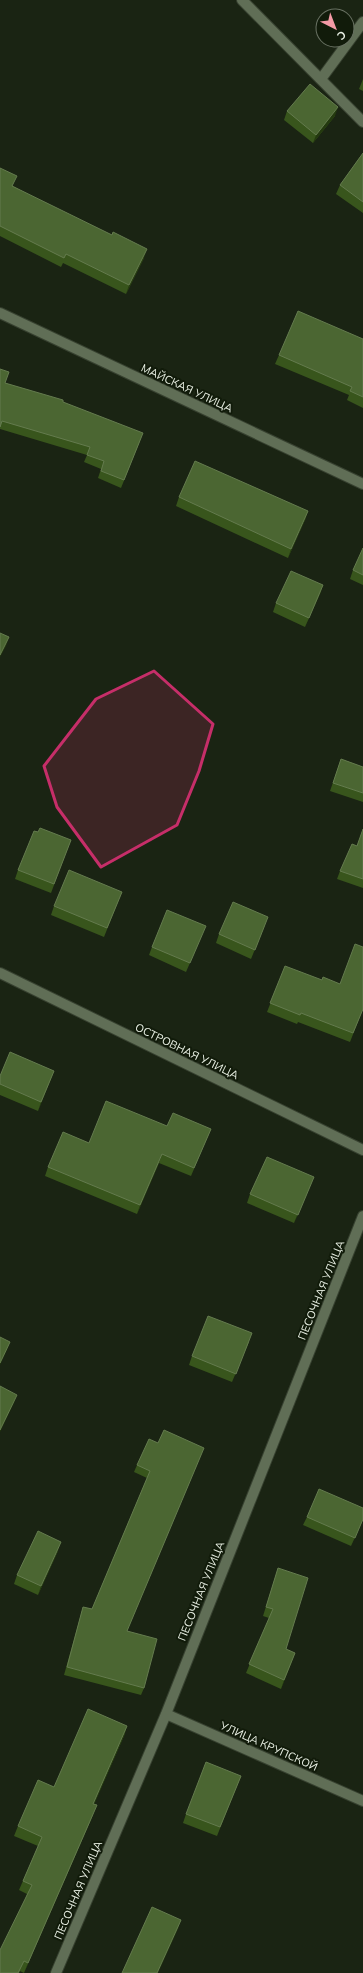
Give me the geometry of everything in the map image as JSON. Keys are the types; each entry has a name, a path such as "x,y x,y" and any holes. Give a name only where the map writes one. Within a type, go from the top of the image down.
{"street":[{"path":"242,0 363,122"},
{"path":"321,79 363,22"},
{"name":"МАЙСКАЯ УЛИЦА","path":"0,313 363,484"},
{"name":"ОСТРОВНАЯ УЛИЦА","path":"0,973 363,1150"},
{"name":"ПЕСОЧНАЯ УЛИЦА","path":"56,1973 166,1714 363,1216"},
{"name":"УЛИЦА КРУПСКОЙ","path":"166,1714 363,1800"}],"highlighted area":[{"path":"154,671 213,724 199,771 177,825 101,867 57,807 44,766 96,699"}],"building":[{"path":"310,84 338,107 316,135 287,111"},
{"path":"363,153 363,202 340,185"},
{"path":"0,168 17,176 12,186 112,235 113,232 147,249 129,285 66,254 64,258 0,226"},
{"path":"298,311 363,339 363,397 350,391 352,387 279,355"},
{"path":"0,369 9,372 5,383 63,400 63,402 143,433 124,480 101,471 104,461 87,455 90,447 2,421 0,427"},
{"path":"195,461 308,511 291,549 179,497"},
{"path":"363,548 363,575 353,570"},
{"path":"291,571 323,585 309,618 276,603"},
{"path":"0,633 9,637 0,655"},
{"path":"341,759 363,767 363,793 333,783"},
{"path":"40,828 71,840 54,884 18,870 34,831 38,832"},
{"path":"363,829 363,879 340,871 352,844 357,846"},
{"path":"69,870 122,892 107,928 54,906"},
{"path":"233,902 268,917 255,950 219,934"},
{"path":"167,910 206,926 190,963 152,947"},
{"path":"355,944 363,947 363,1009 353,1033 270,1003 285,966 322,980 323,977 340,984"},
{"path":"10,1052 54,1071 41,1102 0,1084 0,1076"},
{"path":"106,1101 167,1126 173,1113 211,1129 194,1168 162,1154 140,1205 48,1167 63,1132 89,1143"},
{"path":"267,1157 314,1177 298,1215 250,1194"},
{"path":"208,1316 252,1333 236,1374 192,1356"},
{"path":"0,1337 10,1342 0,1363"},
{"path":"0,1386 17,1395 0,1430"},
{"path":"164,1430 204,1448 127,1631 157,1639 144,1688 67,1667 83,1607 92,1609 150,1471 137,1465 149,1439 158,1443"},
{"path":"319,1489 363,1508 363,1519 355,1538 307,1517"},
{"path":"38,1531 61,1542 41,1586 17,1575"},
{"path":"278,1568 308,1578 286,1649 295,1653 284,1680 249,1664 273,1609 266,1607"},
{"path":"88,1709 127,1726 93,1804 97,1805 28,1963 24,1961 18,1973 0,1973 0,1950 32,1885 23,1881 42,1837 18,1826 38,1780 54,1787"},
{"path":"206,1762 241,1776 220,1827 186,1814"},
{"path":"152,1907 181,1920 157,1973 122,1973"}]}
